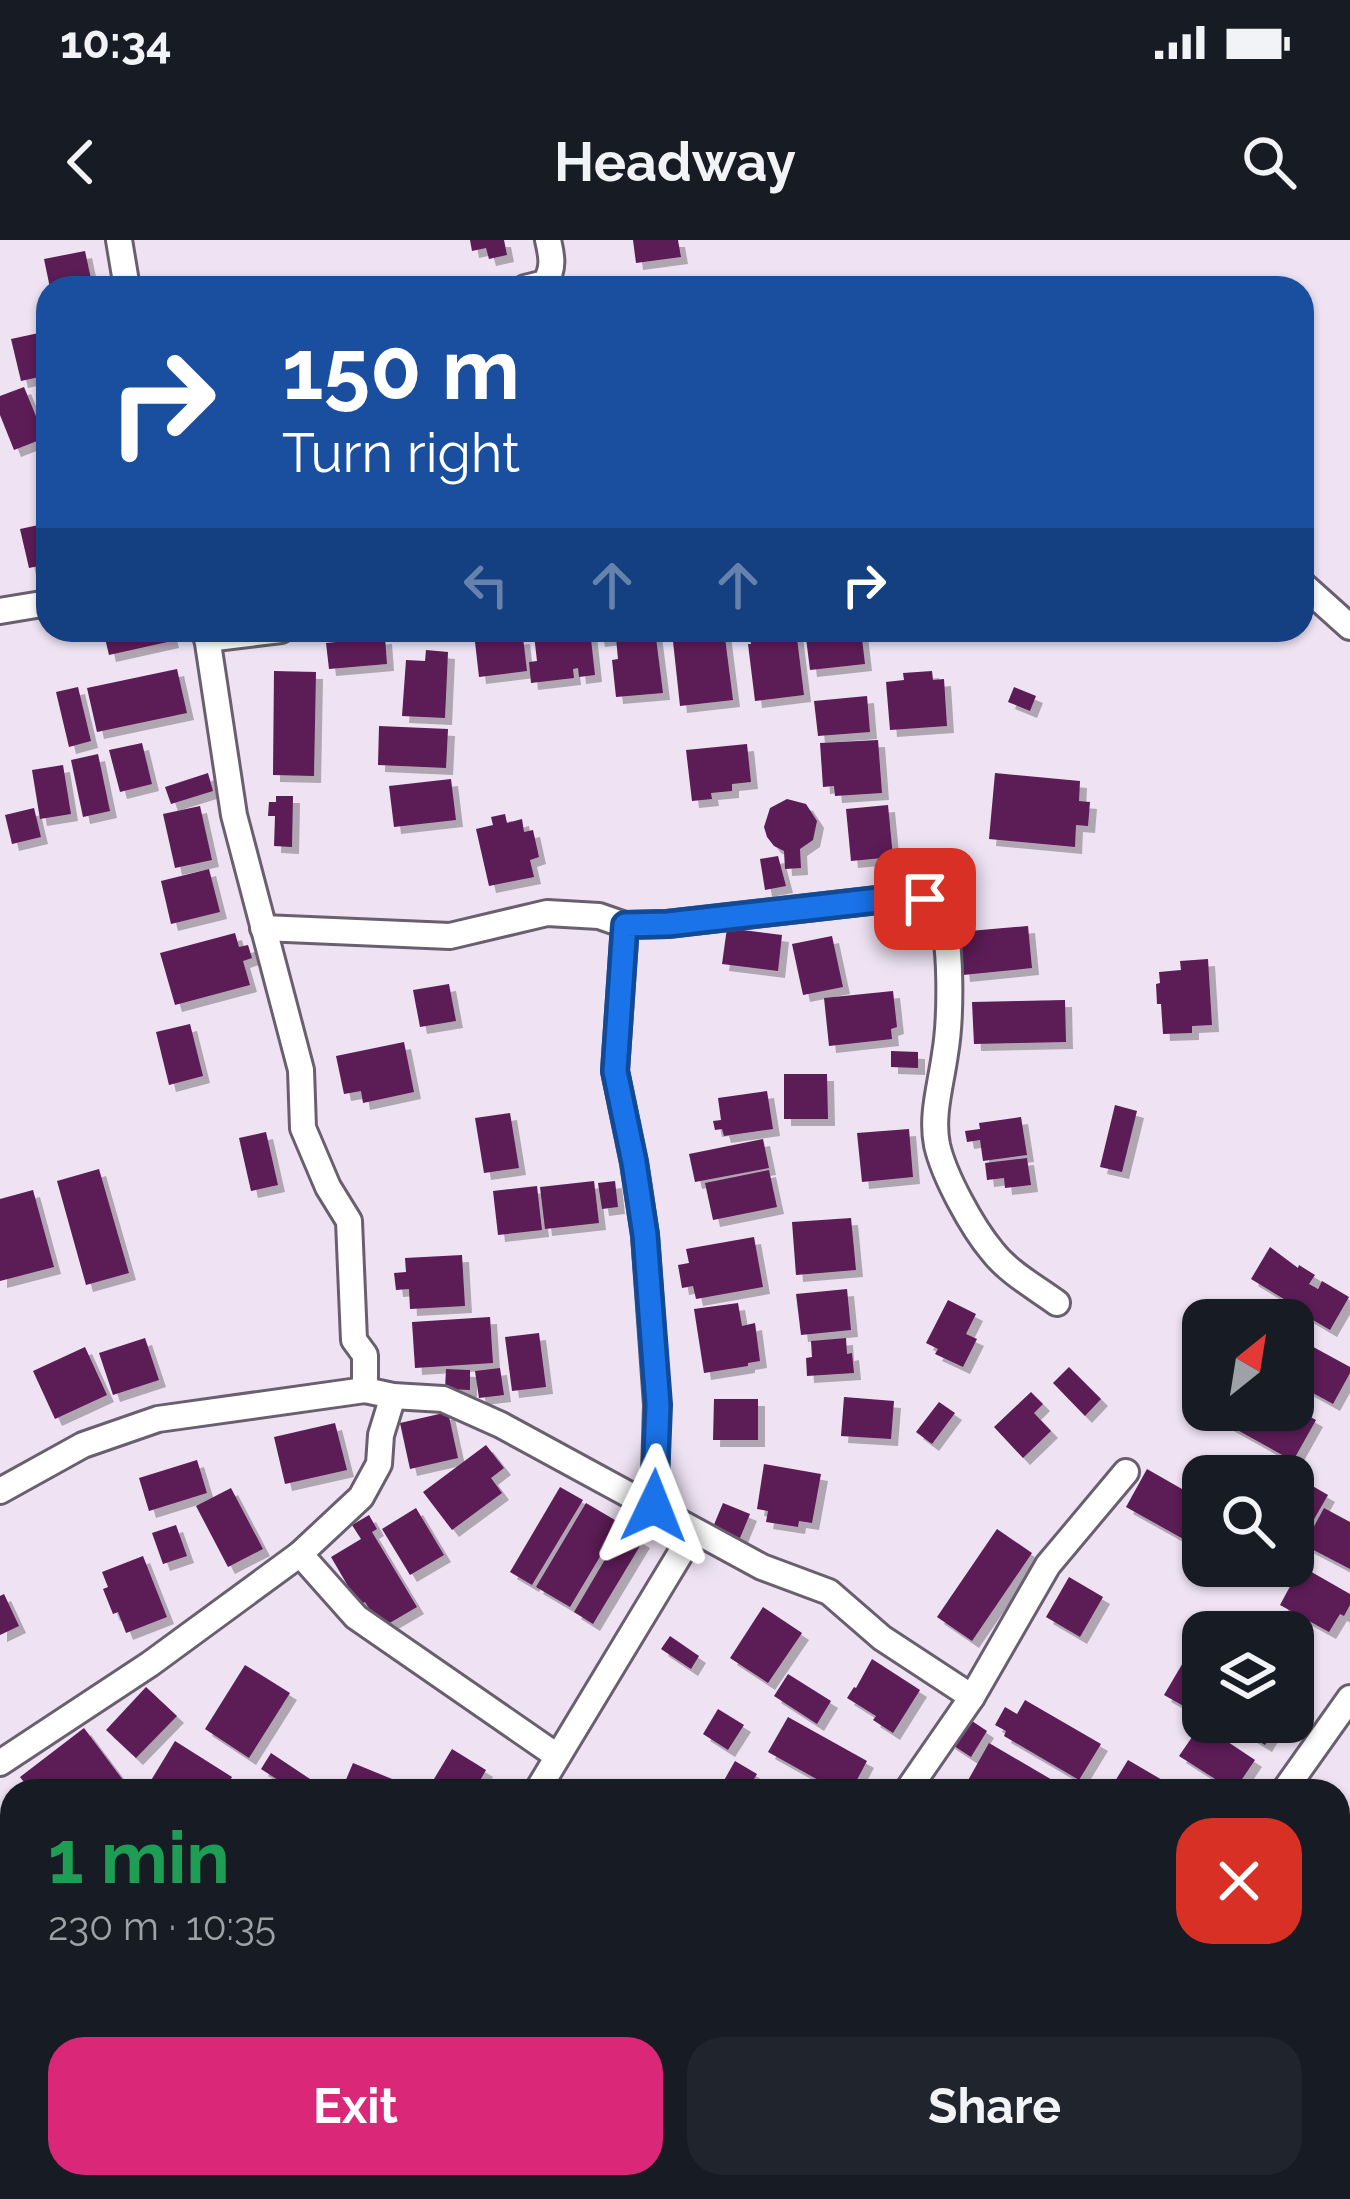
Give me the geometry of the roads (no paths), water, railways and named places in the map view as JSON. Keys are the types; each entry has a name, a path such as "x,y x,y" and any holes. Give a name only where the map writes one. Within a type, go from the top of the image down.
{"street":[{"path":"119,240 125,276"},
{"path":"548,240 553,261 550,276"},
{"path":"1314,595 1350,627"},
{"path":"0,610 36,605"},
{"path":"207,642 234,815 301,1070 303,1128 328,1187 349,1221 354,1340 365,1355 365,1390"},
{"path":"263,928 450,936 548,913 599,916 625,925 668,924 904,897 925,899 945,924 949,950 946,1050 935,1110 937,1146 961,1205 993,1253 1057,1303"},
{"path":"625,925 615,1071 645,1235 658,1405 654,1506"},
{"path":"0,1491 82,1445 158,1419 365,1390 443,1400 654,1506 762,1567 830,1592 881,1638 972,1697"},
{"path":"0,1763 150,1664 300,1554 361,1497 379,1464 381,1435 393,1396"},
{"path":"915,1779 972,1697 1048,1565 1126,1472"},
{"path":"544,1779 694,1531"},
{"path":"300,1554 356,1617 557,1756"},
{"path":"1292,1779 1350,1698"}]}
